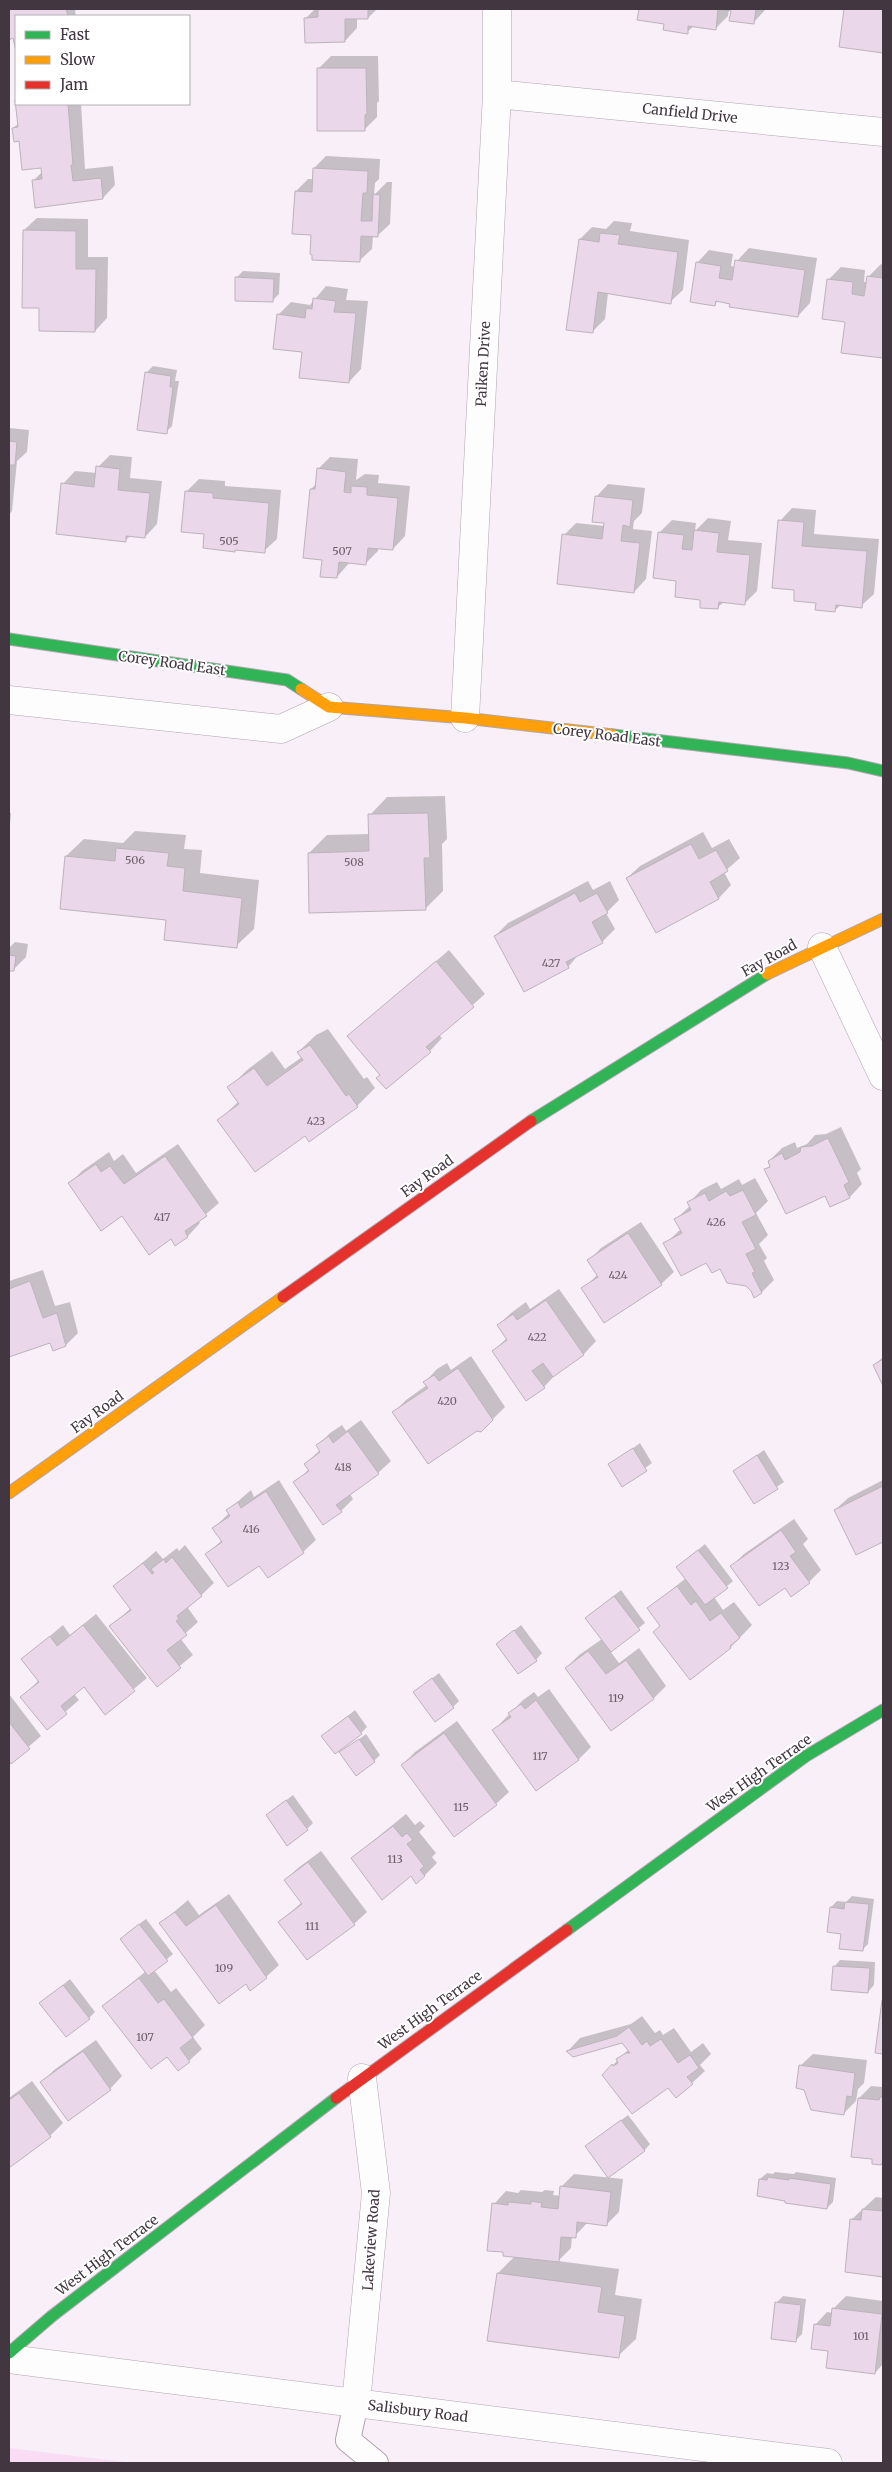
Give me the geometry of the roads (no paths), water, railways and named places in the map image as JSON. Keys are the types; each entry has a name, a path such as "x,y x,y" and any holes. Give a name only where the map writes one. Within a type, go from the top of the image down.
{"street":[{"name":"Paiken Drive","path":"465,718 497,94 497,9"},
{"name":"Canfield Drive","path":"497,94 883,132"},
{"name":"Corey Road East","path":"9,639 287,680 329,707 465,718 848,763 883,771"},
{"name":"Corey Road East","path":"9,700 281,729 329,707"},
{"name":"Fay Road","path":"9,1493 524,1126 777,968 883,919"},
{"path":"822,947 883,1076"},
{"name":"West High Terrace","path":"9,2353 52,2316 362,2078 806,1756 883,1710"},
{"name":"Lakeview Road","path":"356,2404 376,2193 362,2078"},
{"name":"Salisbury Road","path":"9,2359 828,2463"}],"lane":[{"path":"356,2404 348,2440 376,2463"}]}
